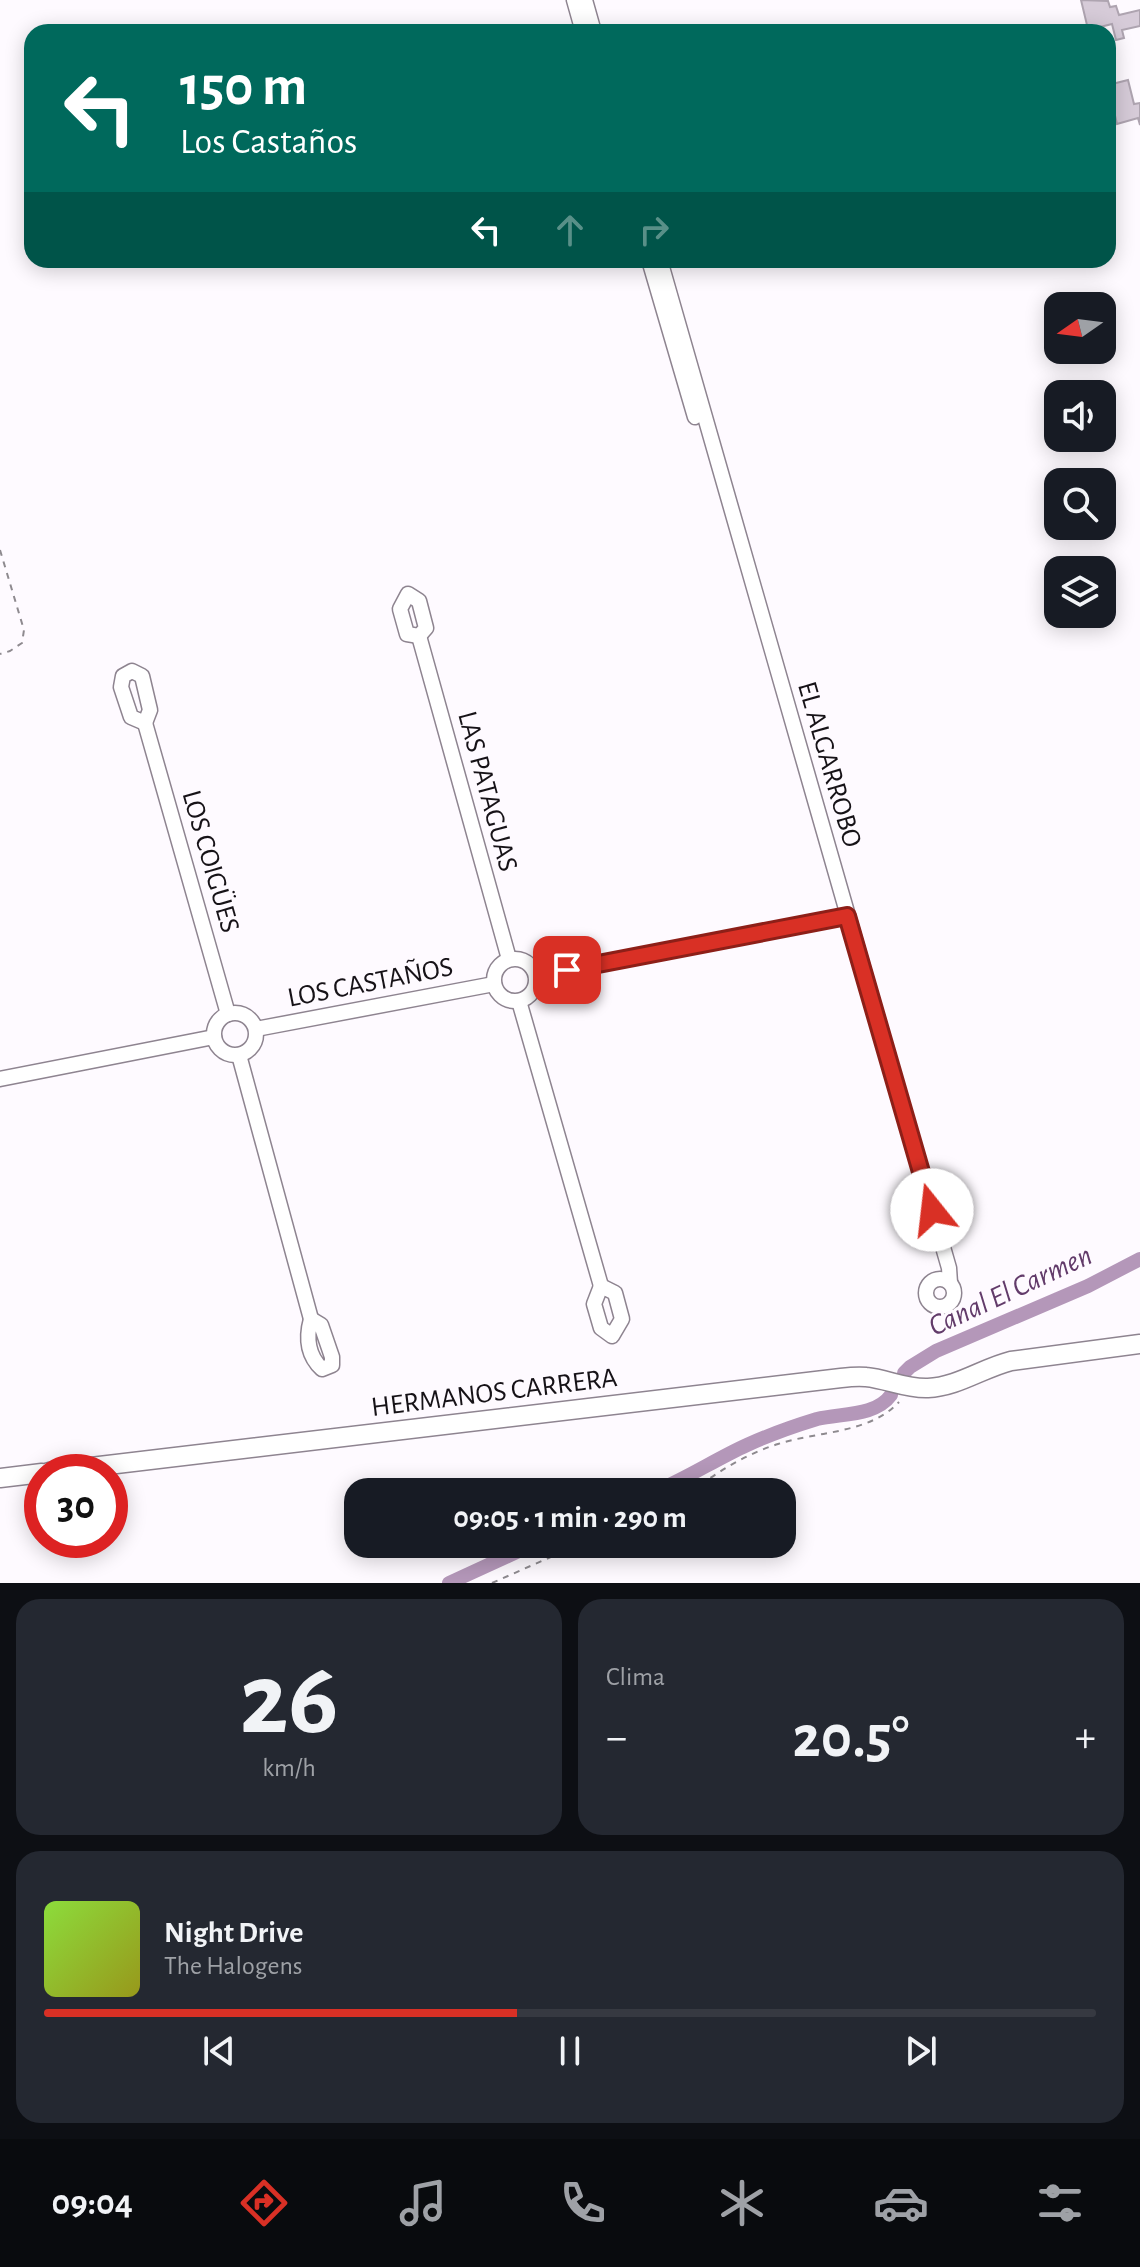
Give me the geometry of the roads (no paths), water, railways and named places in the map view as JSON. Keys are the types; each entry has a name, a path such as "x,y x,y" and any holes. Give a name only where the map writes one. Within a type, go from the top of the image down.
{"street":[{"path":"574,0 581,24"},
{"path":"585,0 592,24"},
{"name":"EL ALGARROBO","path":"651,268 949,1268 945,1281"},
{"name":"EL ALGARROBO","path":"662,268 843,916"},
{"name":"LAS PATAGUAS","path":"419,636 509,959"},
{"name":"LOS COIGÜES","path":"145,723 228,1014"},
{"path":"536,976 843,916"},
{"path":"514,958 526,961 536,976 531,995 519,1001 503,998 494,984 496,969 514,958"},
{"name":"LOS CASTAÑOS","path":"256,1029 494,984"},
{"path":"519,1001 601,1286"},
{"path":"228,1014 246,1015 256,1029 253,1046 239,1055 223,1052 214,1037 219,1020 228,1014"},
{"path":"0,1079 214,1037"},
{"path":"239,1055 311,1319"},
{"name":"HERMANOS CARRERA","path":"128,1463 841,1378 865,1377 907,1387 930,1388 945,1386 1011,1361 1140,1344"},
{"path":"0,1478 24,1475"}],"waterway":[{"name":"Canal El Carmen","path":"904,1373 936,1351 1088,1286 1140,1259"},
{"name":"Canal El Carmen","path":"684,1478 764,1438 817,1419 867,1411 891,1395"},
{"name":"Canal El Carmen","path":"449,1583 503,1558"}]}
